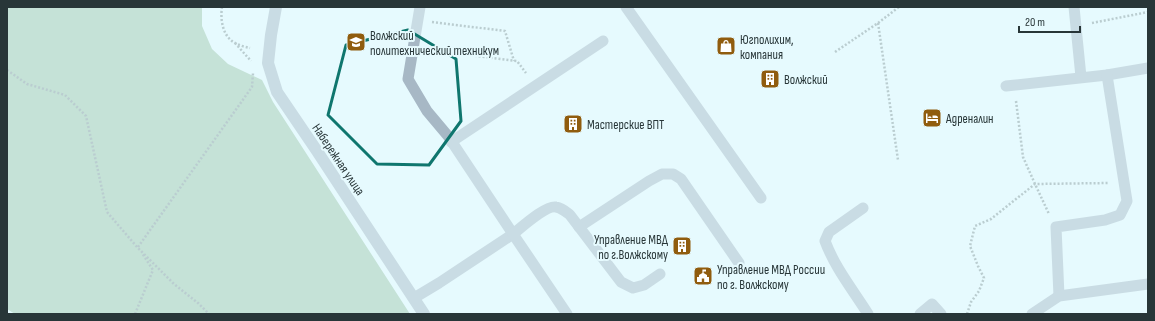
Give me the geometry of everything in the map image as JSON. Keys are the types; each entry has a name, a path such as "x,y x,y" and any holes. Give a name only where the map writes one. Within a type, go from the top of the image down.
{"street":[{"name":"Набережная улица","path":"276,7 268,63 277,92 424,314"}],"lane":[{"path":"420,7 408,79 427,111 451,142 567,314"},
{"path":"626,7 761,198"},
{"path":"1074,7 1081,77"},
{"path":"451,142 604,41"},
{"path":"1006,86 1107,75 1148,68"},
{"path":"1059,296 1056,227 1105,220 1120,214 1127,200 1107,75"},
{"path":"579,228 648,181 662,174 673,174 681,179 739,263"},
{"path":"414,298 513,234 546,209 554,206 562,209 570,215 621,282 633,288 644,285 660,274"},
{"path":"862,208 829,232 825,242 835,264 868,314"},
{"path":"1032,314 1059,296 1148,284"},
{"path":"920,314 932,304 940,314"}],"path":[{"path":"222,7 220,16 222,27 228,36 250,59 254,66"},
{"path":"835,52 899,7"},
{"path":"1076,26 1148,12"},
{"path":"418,20 505,31 514,61"},
{"path":"878,23 898,160"},
{"path":"235,43 250,48"},
{"path":"413,48 517,61 535,87"},
{"path":"7,70 27,84 64,95 86,116 107,212 137,247 174,284 198,302 209,314"},
{"path":"137,247 252,87 254,73"},
{"path":"1015,96 1023,157 1056,227"},
{"path":"967,314 971,302 979,291 984,278 970,246 975,226 991,219 1035,184 1124,182"},
{"path":"135,314 153,270 137,247"}],"highlighted area":[{"path":"408,30 456,59 461,121 429,165 377,164 328,115 346,45"}],"green space":[{"path":"7,7 202,7 202,26 212,49 228,64 262,80 273,102 410,314 15,314 7,309"}],"place":[{"name":"Волжский политехнический техникум","path":"356,42"},
{"name":"Югполихим, компания","path":"726,46"},
{"name":"Волжский","path":"770,79"},
{"name":"Адреналин","path":"932,118"},
{"name":"Мастерские ВПТ","path":"573,124"},
{"name":"Управление МВД по г.Волжскому","path":"682,246"},
{"name":"Управление МВД России по г. Волжскому","path":"703,276"}]}
